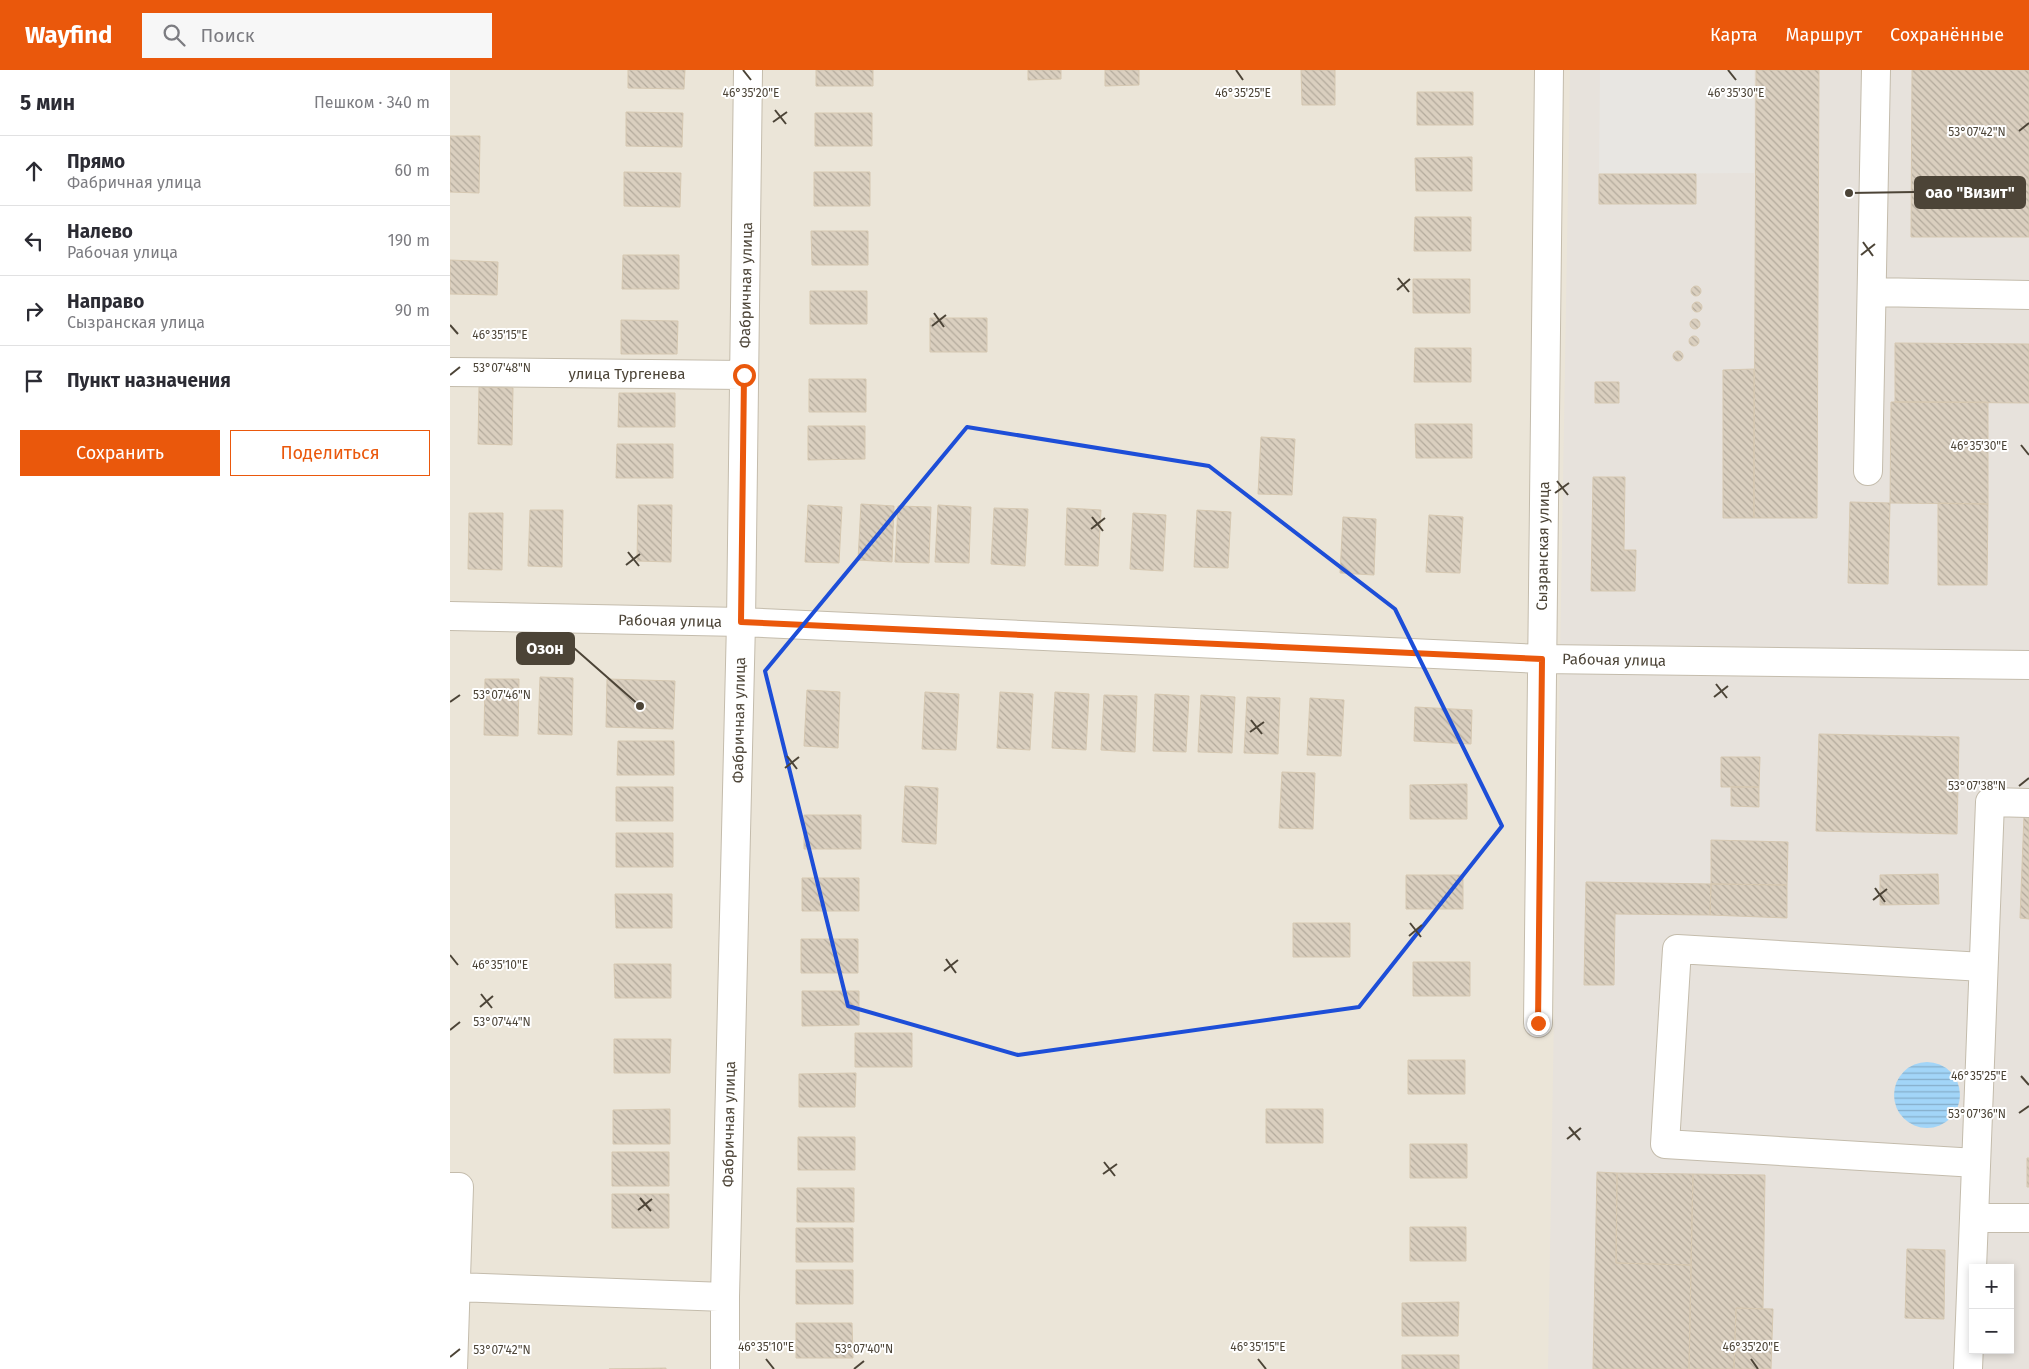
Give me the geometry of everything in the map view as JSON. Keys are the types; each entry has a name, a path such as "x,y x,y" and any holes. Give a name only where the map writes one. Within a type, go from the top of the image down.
{"street":[{"name":"Фабричная улица","path":"725,1369 724,1297 741,622 748,70"},
{"name":"Сызранская улица","path":"1538,1023 1549,70"},
{"path":"1868,471 1876,70"},
{"path":"1872,292 2029,295"},
{"name":"улица Тургенева","path":"450,372 744,375"},
{"name":"Рабочая улица","path":"450,616 741,622 1542,659 2029,664"},
{"path":"1968,1369 1990,802 2029,802"},
{"path":"1976,1163 1665,1144 1677,949 1984,967"},
{"path":"450,1187 459,1187 453,1369"},
{"path":"1974,1218 2029,1218"},
{"path":"456,1287 724,1297"}],"highlighted area":[{"path":"967,427 1209,466 1395,609 1502,826 1359,1007 1018,1055 848,1006 765,671"}],"shaded area":[{"path":"450,70 2029,70 2029,1369 450,1369"},
{"path":"1570,70 2029,70 2029,1369 1548,1369"},
{"path":"1600,70 1754,70 1754,173 1599,174"}],"water":[{"path":"1927,1062 1939,1065 1950,1072 1957,1083 1960,1095 1957,1107 1950,1118 1939,1125 1927,1128 1915,1125 1904,1118 1897,1107 1894,1095 1897,1083 1904,1072 1915,1065"}],"building":[{"path":"628,70 685,70 684,89 628,88"},
{"path":"816,70 873,70 873,86 816,86"},
{"path":"1028,70 1061,70 1061,79 1028,80"},
{"path":"1105,70 1139,70 1139,85 1105,86"},
{"path":"1301,70 1335,70 1335,105 1302,105"},
{"path":"1756,70 1819,70 1817,518 1754,518"},
{"path":"1912,70 2029,70 2029,237 1911,237"},
{"path":"1417,92 1473,92 1473,125 1417,125"},
{"path":"626,112 683,113 682,147 626,146"},
{"path":"815,113 872,113 872,146 815,146"},
{"path":"450,136 480,136 479,193 450,192"},
{"path":"1472,157 1472,191 1416,191 1415,158"},
{"path":"624,172 681,173 680,207 624,206"},
{"path":"814,172 870,172 870,206 814,206"},
{"path":"1599,174 1696,174 1696,204 1599,204"},
{"path":"1415,217 1471,217 1471,251 1414,251"},
{"path":"811,231 868,231 868,265 812,265"},
{"path":"623,255 679,255 679,289 622,289"},
{"path":"450,260 498,262 497,295 450,294"},
{"path":"1413,279 1470,279 1470,313 1413,313"},
{"path":"1696,286 1701,291 1696,296 1691,291"},
{"path":"810,291 867,291 867,324 810,324"},
{"path":"1697,302 1702,307 1697,312 1692,307"},
{"path":"930,318 987,318 987,352 930,352"},
{"path":"1695,319 1700,324 1695,329 1690,324"},
{"path":"621,320 678,321 677,354 621,354"},
{"path":"1694,336 1699,341 1694,346 1689,341"},
{"path":"1895,343 2029,344 2029,403 1895,402"},
{"path":"1415,348 1471,348 1471,382 1414,382"},
{"path":"1678,351 1683,356 1678,361 1673,356"},
{"path":"1754,369 1754,518 1723,518 1723,370"},
{"path":"809,379 866,379 866,412 809,412"},
{"path":"1595,382 1619,382 1619,403 1595,403"},
{"path":"479,387 513,388 512,445 478,444"},
{"path":"619,393 675,393 675,427 618,427"},
{"path":"1891,402 1988,402 1988,504 1890,503"},
{"path":"1415,424 1472,424 1472,458 1416,458"},
{"path":"808,426 865,426 865,459 808,460"},
{"path":"1261,437 1295,439 1292,495 1258,494"},
{"path":"617,444 673,444 673,478 616,478"},
{"path":"1593,477 1625,477 1624,550 1636,550 1635,591 1591,591"},
{"path":"1850,502 1890,503 1888,584 1848,583"},
{"path":"1938,503 1988,504 1987,585 1938,585"},
{"path":"861,504 894,506 892,562 858,560"},
{"path":"638,505 672,505 671,562 637,561"},
{"path":"808,505 842,507 839,563 805,562"},
{"path":"938,505 971,507 969,563 935,562"},
{"path":"898,506 931,507 929,563 895,562"},
{"path":"994,508 1028,509 1025,566 991,564"},
{"path":"1067,508 1101,510 1098,566 1065,565"},
{"path":"530,510 563,510 562,567 528,566"},
{"path":"1197,510 1231,512 1228,568 1194,567"},
{"path":"469,513 503,513 502,570 468,569"},
{"path":"1133,513 1166,515 1163,571 1130,569"},
{"path":"1429,515 1463,517 1460,573 1426,572"},
{"path":"1343,517 1376,519 1374,575 1340,573"},
{"path":"540,677 573,678 572,735 538,734"},
{"path":"485,679 519,679 518,736 484,735"},
{"path":"607,679 675,681 673,729 606,727"},
{"path":"807,690 840,692 838,748 804,746"},
{"path":"925,692 959,694 956,750 922,749"},
{"path":"1000,692 1033,694 1030,750 997,748"},
{"path":"1055,692 1089,694 1086,750 1052,748"},
{"path":"1155,694 1189,696 1186,752 1153,751"},
{"path":"1104,695 1137,696 1135,752 1101,750"},
{"path":"1201,695 1235,697 1232,753 1198,752"},
{"path":"1247,697 1280,698 1278,754 1244,753"},
{"path":"1310,698 1344,700 1341,756 1307,755"},
{"path":"1415,707 1472,710 1471,744 1414,741"},
{"path":"1819,734 1959,737 1957,834 1816,831"},
{"path":"618,741 674,741 674,775 617,775"},
{"path":"1721,757 1760,757 1759,787 1721,787"},
{"path":"1282,772 1315,773 1313,829 1279,828"},
{"path":"1467,784 1467,819 1410,819 1410,785"},
{"path":"905,786 938,788 936,844 902,842"},
{"path":"616,787 673,787 673,821 616,821"},
{"path":"1731,787 1759,787 1759,807 1731,806"},
{"path":"804,815 861,815 861,849 804,849"},
{"path":"2024,815 2029,816 2029,919 2020,918"},
{"path":"616,833 673,833 673,867 616,867"},
{"path":"1711,840 1788,842 1787,885 1711,884"},
{"path":"1938,874 1939,904 1880,905 1880,875"},
{"path":"1406,875 1463,875 1463,909 1406,909"},
{"path":"802,878 859,878 859,911 802,911"},
{"path":"1586,882 1711,884 1710,915 1615,914 1614,985 1584,985"},
{"path":"1711,884 1787,885 1787,918 1710,915"},
{"path":"615,894 672,894 672,928 616,928"},
{"path":"1293,923 1350,923 1350,957 1293,957"},
{"path":"801,939 858,939 858,973 801,973"},
{"path":"1413,962 1470,962 1470,996 1413,996"},
{"path":"614,964 671,964 671,998 615,998"},
{"path":"802,991 859,991 859,1025 802,1026"},
{"path":"855,1033 912,1033 912,1067 855,1067"},
{"path":"614,1039 671,1039 670,1073 614,1073"},
{"path":"1408,1060 1465,1060 1465,1094 1408,1094"},
{"path":"856,1073 855,1107 799,1107 799,1074"},
{"path":"670,1109 670,1144 613,1144 613,1110"},
{"path":"1266,1109 1323,1109 1323,1143 1266,1143"},
{"path":"798,1137 855,1137 855,1170 798,1170"},
{"path":"1410,1144 1467,1144 1467,1178 1410,1178"},
{"path":"612,1152 669,1152 669,1186 612,1186"},
{"path":"2027,1158 2029,1158 2029,1187 2027,1187"},
{"path":"1597,1172 1617,1173 1616,1263 1691,1265 1689,1369 1593,1369"},
{"path":"1617,1173 1693,1174 1691,1265 1616,1263"},
{"path":"1693,1174 1765,1175 1763,1309 1736,1308 1734,1369 1689,1369"},
{"path":"797,1188 854,1188 854,1222 797,1222"},
{"path":"612,1194 669,1194 669,1228 612,1228"},
{"path":"1410,1227 1466,1227 1466,1261 1410,1261"},
{"path":"796,1228 853,1228 853,1262 796,1262"},
{"path":"1907,1249 1945,1250 1944,1319 1905,1318"},
{"path":"796,1270 853,1270 853,1304 796,1304"},
{"path":"1459,1302 1458,1336 1402,1336 1402,1303"},
{"path":"1736,1308 1773,1309 1771,1369 1734,1369"},
{"path":"796,1323 852,1323 853,1358 796,1358"},
{"path":"1402,1355 1459,1355 1459,1369 1402,1369"},
{"path":"666,1368 666,1369 609,1369"}],"place":[{"name":"оао \"Визит\"","path":"1849,193"},
{"name":"Озон","path":"640,706"}],"route":[{"path":"744,375 741,622 1542,659 1538,1023"}]}
